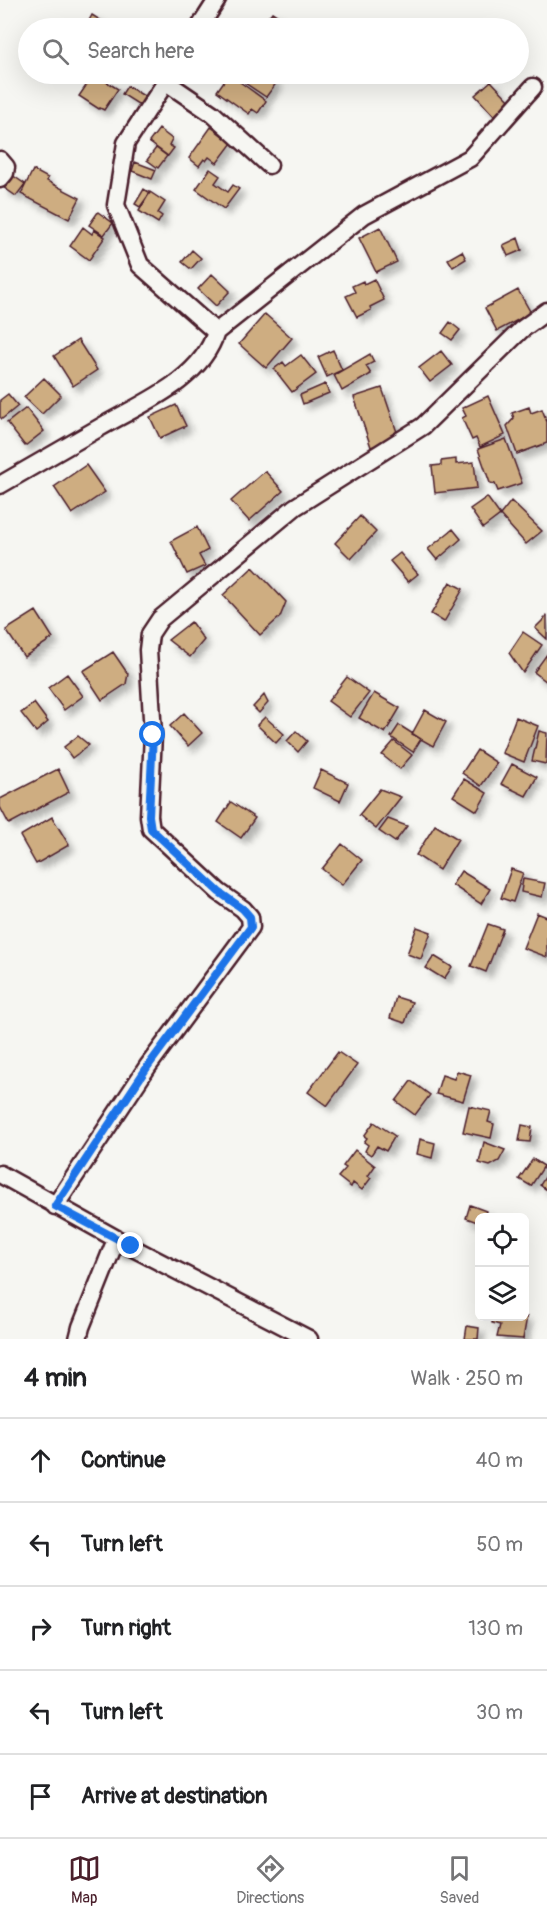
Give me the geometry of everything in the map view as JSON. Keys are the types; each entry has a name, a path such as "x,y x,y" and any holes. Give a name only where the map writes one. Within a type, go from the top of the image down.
{"street":[{"path":"205,18 217,0"},
{"path":"164,84 126,143 116,205 140,265 216,332"},
{"path":"176,84 213,114 269,165"},
{"path":"0,485 156,398 197,363 212,346 216,332 364,215 470,158 533,87"},
{"path":"0,160 6,167 0,179"},
{"path":"55,1206 148,1066 251,927 250,917 243,909 219,892 151,829 149,816 153,735 148,650 153,627 295,507 423,426 521,330 547,311"},
{"path":"0,1174 55,1206 309,1339"},
{"path":"78,1339 113,1247"}],"building":[{"path":"272,12 281,18 267,18"},
{"path":"87,84 110,84 118,89 104,110 79,96"},
{"path":"222,84 243,84 266,101 258,113 252,109 249,114 217,91"},
{"path":"246,84 276,84 266,97"},
{"path":"488,84 494,84 510,101 494,116 475,95"},
{"path":"127,86 146,97 141,106 122,94"},
{"path":"211,127 232,143 217,163 209,157 206,161 204,159 199,166 189,158"},
{"path":"159,129 172,139 169,145 174,148 168,156 149,142"},
{"path":"156,148 167,156 158,168 147,160"},
{"path":"135,162 156,170 152,179 132,171"},
{"path":"210,169 220,176 215,183 228,192 233,185 239,189 224,209 196,189"},
{"path":"33,170 48,178 47,181 80,198 69,219 21,194"},
{"path":"12,175 25,184 16,196 3,187"},
{"path":"144,189 150,193 140,207 135,204"},
{"path":"150,192 165,202 158,213 162,216 158,223 139,211"},
{"path":"98,212 113,223 104,235 89,225"},
{"path":"83,227 92,234 94,230 105,237 89,260 70,246"},
{"path":"380,227 397,262 376,272 359,238"},
{"path":"518,238 522,250 508,256 503,245"},
{"path":"192,250 201,258 191,269 182,262"},
{"path":"462,251 466,259 453,267 448,259"},
{"path":"212,274 230,291 216,306 198,289"},
{"path":"374,279 384,300 357,317 346,296 355,292 352,286"},
{"path":"518,290 531,313 497,331 485,308"},
{"path":"265,314 292,338 266,368 239,344"},
{"path":"450,322 460,330 452,340 442,333"},
{"path":"78,340 97,370 73,386 54,356"},
{"path":"333,350 342,370 327,377 318,357"},
{"path":"441,351 452,365 430,382 419,368"},
{"path":"370,354 374,362 366,366 371,374 342,391 334,375"},
{"path":"301,355 316,374 292,392 274,369 283,362 286,366"},
{"path":"44,378 61,395 42,414 24,397"},
{"path":"325,384 329,393 303,404 300,395"},
{"path":"382,388 399,438 371,447 354,397"},
{"path":"8,394 18,406 2,419 0,400"},
{"path":"488,396 505,435 480,447 476,438 472,440 462,418 466,416 462,408"},
{"path":"176,405 186,426 160,438 150,417"},
{"path":"529,407 531,413 542,409 547,422 547,443 517,454 507,426 514,418 512,413"},
{"path":"26,408 44,431 25,446 7,423"},
{"path":"506,439 522,483 498,491 495,484 490,483 478,449"},
{"path":"456,459 456,464 474,462 477,488 435,493 432,466 441,465 441,461"},
{"path":"86,465 105,492 72,514 54,487"},
{"path":"265,471 283,491 249,521 231,501"},
{"path":"487,497 500,515 483,528 470,509"},
{"path":"511,501 542,531 526,544 500,515"},
{"path":"360,516 376,532 351,559 335,543"},
{"path":"197,527 208,550 199,555 205,566 187,574 171,541"},
{"path":"453,529 461,539 437,560 428,549"},
{"path":"400,553 418,574 408,582 390,561"},
{"path":"253,567 286,602 280,617 260,635 223,595"},
{"path":"450,582 463,589 444,622 431,614"},
{"path":"36,611 53,638 24,657 6,630"},
{"path":"547,616 547,639 535,628"},
{"path":"191,622 204,640 190,657 168,640"},
{"path":"523,632 542,645 523,673 509,653"},
{"path":"113,652 128,674 126,684 102,700 83,671"},
{"path":"547,654 547,682 534,672"},
{"path":"67,674 83,696 64,710 48,688"},
{"path":"347,677 369,693 350,717 328,701"},
{"path":"374,693 400,708 385,733 359,718"},
{"path":"264,695 268,703 259,713 253,707"},
{"path":"34,703 48,722 36,732 21,713"},
{"path":"425,710 446,722 433,746 412,734"},
{"path":"184,713 202,733 188,746 170,726"},
{"path":"265,717 284,734 276,743 257,725"},
{"path":"516,717 538,726 524,762 502,753"},
{"path":"399,725 421,739 413,752 391,737"},
{"path":"296,731 307,741 298,752 287,741"},
{"path":"539,731 547,733 546,764 532,761"},
{"path":"78,736 89,745 72,758 64,747"},
{"path":"394,741 412,755 400,769 382,755"},
{"path":"477,750 497,763 481,786 462,773"},
{"path":"512,764 537,777 526,796 501,784"},
{"path":"58,769 69,792 9,824 0,807 0,799"},
{"path":"321,770 348,783 340,801 313,788"},
{"path":"464,779 487,793 477,811 453,796"},
{"path":"380,789 401,797 376,829 359,815"},
{"path":"231,802 255,818 241,838 218,822"},
{"path":"52,817 69,845 36,864 20,836"},
{"path":"388,819 407,826 395,842 379,831"},
{"path":"435,825 458,839 439,870 416,855"},
{"path":"342,844 362,860 342,885 322,869"},
{"path":"511,869 523,873 513,902 501,898"},
{"path":"461,871 490,889 481,904 452,885"},
{"path":"523,879 545,883 542,897 521,892"},
{"path":"537,913 547,917 547,957 523,948"},
{"path":"488,924 503,929 486,972 471,966"},
{"path":"417,927 431,932 421,959 407,954"},
{"path":"434,956 452,967 444,979 426,968"},
{"path":"396,997 412,1002 405,1023 390,1018"},
{"path":"338,1052 357,1065 327,1106 308,1092"},
{"path":"457,1071 471,1075 463,1101 436,1094 442,1075 454,1079"},
{"path":"411,1081 430,1095 415,1115 396,1101"},
{"path":"469,1106 491,1111 488,1122 494,1124 491,1138 463,1132"},
{"path":"374,1122 395,1136 386,1151 377,1146 371,1155 365,1151 368,1145 364,1142 367,1138 364,1136"},
{"path":"522,1125 532,1127 530,1142 519,1141"},
{"path":"420,1139 435,1143 432,1158 417,1154"},
{"path":"484,1142 505,1150 499,1161 490,1166 479,1163"},
{"path":"355,1150 375,1166 368,1176 371,1178 362,1190 353,1183 351,1187 338,1177 346,1168 343,1166"},
{"path":"533,1159 544,1166 531,1186 519,1179"},
{"path":"547,1174 547,1190 540,1185"},
{"path":"470,1205 486,1211 485,1213 475,1213 475,1221 466,1218"},
{"path":"492,1321 526,1321 523,1339 497,1337 500,1325 492,1323"},
{"path":"467,1326 479,1328 478,1339 465,1339"}],"route":[{"path":"131,1246 55,1206 148,1066 251,927 250,917 243,909 219,892 151,829 149,816 153,735"}]}
